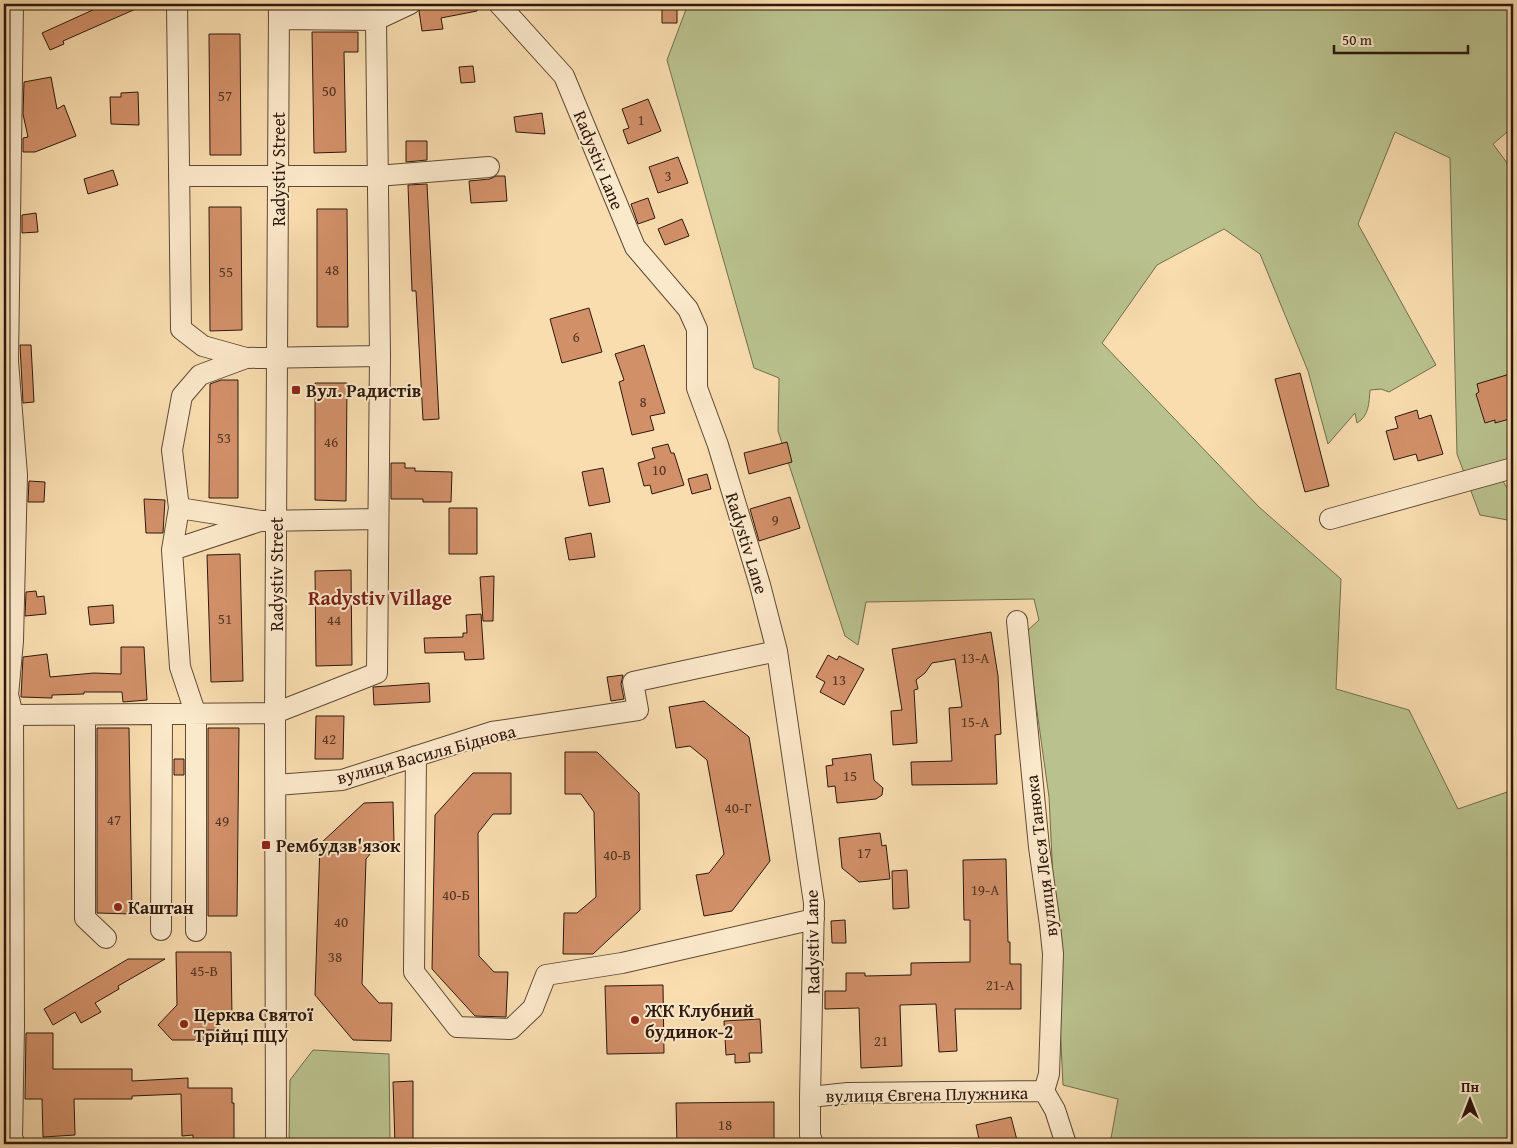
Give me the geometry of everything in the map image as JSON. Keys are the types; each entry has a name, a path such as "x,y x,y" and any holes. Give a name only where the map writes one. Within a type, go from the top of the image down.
{"street":[{"path":"13,4 8,361 17,475 13,641 8,695 13,715 14,1026 12,1138 15,1144"},
{"path":"177,4 181,329 203,346 246,358 380,356"},
{"path":"279,12 376,20 410,4"},
{"name":"Radystiv Lane","path":"499,4 564,76 635,247 688,309 697,330 697,388 718,445 760,585 777,651 814,903 810,1097 810,1135 813,1144"},
{"name":"Radystiv Street","path":"276,1144 276,785 269,520 277,358 279,12"},
{"path":"13,715 275,713 377,673 380,356 376,20"},
{"path":"179,176 377,176 489,167"},
{"path":"196,931 196,715 180,667 172,550 179,508 172,450 182,396 200,375 246,358"},
{"path":"1330,520 1513,468"},
{"path":"179,508 269,520 378,520"},
{"path":"172,550 269,520"},
{"name":"вулиця Леся Танюка","path":"1017,621 1039,847 1050,925 1052,954 1049,1074 1044,1091"},
{"name":"вулиця Василя Біднова","path":"276,785 342,780 492,732 638,710 633,682 777,651"},
{"path":"85,715 85,918 106,938"},
{"path":"161,930 162,715"},
{"path":"416,756 414,972 457,1027 511,1029 533,1008 546,975 622,963 814,919"},
{"path":"1044,1091 1055,1110 1066,1144"},
{"name":"вулиця Євгена Плужника","path":"810,1097 848,1093 1044,1091"}],"green space":[{"path":"298,4 374,4 361,15 298,13"},
{"path":"688,4 1513,4 1513,127 1493,144 1513,171 1513,466 1493,464 1510,493 1513,494 1513,521 1480,515 1457,454 1450,158 1395,132 1358,224 1436,365 1389,392 1381,389 1370,390 1368,409 1364,417 1357,423 1355,413 1328,444 1308,371 1260,254 1224,229 1157,265 1102,343 1259,507 1341,579 1336,689 1409,710 1458,809 1513,790 1513,1144 1110,1144 1118,1099 1063,1085 1049,797 1026,632 1039,620 1034,599 866,602 858,645 845,636 778,431 779,378 754,368 667,60"},
{"path":"313,1050 389,1054 390,1144 289,1144 290,1080"}],"building":[{"path":"106,4 147,4 63,41 64,44 50,50 42,33"},
{"path":"430,4 477,4 477,11 441,18 443,29 422,31 419,11 420,9 431,8"},
{"path":"662,4 677,4 677,23 662,23"},
{"path":"312,32 358,32 358,52 344,52 346,152 314,153"},
{"path":"209,34 240,34 241,155 210,155"},
{"path":"473,66 475,82 461,83 459,67"},
{"path":"51,77 57,109 64,105 76,136 35,152 23,152 23,138 28,137 23,114 24,82"},
{"path":"138,92 139,125 111,124 110,97 121,97 121,93"},
{"path":"648,99 661,131 628,144 623,130 629,128 622,109"},
{"path":"542,113 545,134 516,132 514,117"},
{"path":"406,141 427,141 427,160 406,162"},
{"path":"678,157 688,183 658,193 649,167"},
{"path":"113,170 118,185 88,194 84,179"},
{"path":"496,176 505,176 507,201 471,203 469,181 490,179"},
{"path":"427,184 439,419 423,420 416,291 412,291 408,185"},
{"path":"648,198 655,218 638,224 631,204"},
{"path":"209,207 241,207 242,330 210,331"},
{"path":"317,209 347,209 348,327 317,327"},
{"path":"36,213 38,232 22,233 22,215"},
{"path":"682,219 689,236 665,245 658,229"},
{"path":"589,308 602,352 562,363 550,319"},
{"path":"20,345 31,345 34,402 23,403"},
{"path":"644,345 665,413 650,416 654,430 632,435 619,382 624,380 615,354"},
{"path":"1300,373 1329,486 1305,492 1275,379"},
{"path":"1513,373 1513,418 1495,423 1495,420 1485,423 1476,394 1479,392 1477,384"},
{"path":"221,380 238,380 238,498 209,498 210,384"},
{"path":"315,383 347,383 346,501 315,500"},
{"path":"1417,410 1419,419 1431,415 1443,454 1418,461 1416,454 1394,460 1386,431 1398,428 1395,417"},
{"path":"787,442 792,462 749,474 744,453"},
{"path":"668,444 671,453 674,453 684,485 652,494 650,485 644,486 638,463 655,458 652,448"},
{"path":"391,463 405,463 405,468 415,468 415,471 452,472 451,502 423,502 423,499 391,499"},
{"path":"603,468 610,502 589,506 582,472"},
{"path":"707,474 711,489 692,494 688,479"},
{"path":"29,481 45,482 44,502 28,502"},
{"path":"790,497 800,528 759,541 750,509"},
{"path":"144,499 165,500 163,533 146,533"},
{"path":"449,508 477,508 477,554 449,554"},
{"path":"591,533 595,557 569,560 565,538"},
{"path":"240,554 243,681 211,682 207,555"},
{"path":"351,570 352,665 316,666 315,571"},
{"path":"494,576 493,621 483,621 480,577"},
{"path":"36,591 37,597 44,596 46,614 25,616 26,592"},
{"path":"113,605 114,623 90,625 88,607"},
{"path":"481,614 484,659 465,660 464,652 425,653 424,638 463,637 463,633 467,633 466,615"},
{"path":"991,632 998,676 1001,734 995,735 997,784 912,785 911,762 952,761 949,708 962,707 955,659 932,663 925,673 916,680 918,689 914,690 917,743 893,745 891,711 902,710 892,649"},
{"path":"121,647 144,647 147,700 123,702 122,692 84,692 84,694 52,695 52,698 21,697 23,657 47,654 50,677 94,673 121,674"},
{"path":"828,655 837,660 839,656 864,669 844,705 820,692 825,682 816,677"},
{"path":"623,675 621,684 624,699 611,701 607,677"},
{"path":"429,683 430,702 374,705 373,687"},
{"path":"704,701 749,737 770,861 732,911 704,916 696,875 709,873 724,854 707,760 690,746 676,748 669,707"},
{"path":"316,716 344,716 343,759 315,759"},
{"path":"97,728 129,728 132,914 97,913"},
{"path":"208,728 239,728 237,916 208,916"},
{"path":"565,752 597,752 639,793 640,910 593,954 563,954 564,913 577,913 596,897 594,812 581,794 565,794"},
{"path":"871,754 874,780 883,788 882,795 876,799 837,803 835,786 828,787 826,766 833,765 832,759"},
{"path":"174,759 184,759 184,775 174,775"},
{"path":"473,773 511,773 511,814 493,814 478,833 479,956 494,972 508,972 506,1017 475,1016 432,969 435,815"},
{"path":"393,802 394,842 380,842 366,859 362,984 379,1003 392,1003 391,1041 353,1040 315,995 320,844 364,803"},
{"path":"880,833 882,846 886,845 890,879 859,882 842,868 839,838"},
{"path":"1006,859 1010,964 1021,964 1021,1009 955,1009 957,1051 939,1052 936,1004 900,1005 902,1066 861,1068 859,1008 825,1009 825,991 846,991 846,973 865,973 865,976 911,975 911,963 970,962 970,920 964,920 963,860"},
{"path":"907,870 909,908 893,909 892,871"},
{"path":"845,920 846,943 832,943 831,921"},
{"path":"176,952 231,952 232,1017 218,1017 218,1030 205,1030 205,1040 172,1040 158,1025 177,1005"},
{"path":"128,959 165,959 118,986 119,989 95,1003 101,1012 81,1023 75,1012 53,1025 44,1009"},
{"name":"ЖК Клубний будинок-2","path":"663,985 664,1053 607,1054 605,986"},
{"path":"760,1019 762,1053 749,1053 750,1062 735,1063 735,1054 726,1055 724,1021"},
{"path":"26,1033 53,1033 53,1069 132,1069 132,1081 188,1078 188,1088 232,1088 234,1144 193,1144 193,1135 182,1136 181,1094 132,1096 132,1099 74,1099 75,1135 43,1137 42,1099 25,1099"},
{"path":"413,1081 413,1144 395,1144 393,1082"},
{"path":"774,1102 774,1144 677,1144 676,1103"},
{"path":"1011,1117 1018,1144 980,1144 976,1125"}],"place":[{"name":"Вул. Радистів","path":"296,390"},
{"name":"Рембудзв'язок","path":"266,845"},
{"name":"Каштан","path":"118,907"},
{"name":"ЖК Клубний будинок-2","path":"635,1020"},
{"name":"Церква Святої Трійці ПЦУ","path":"184,1024"}],"district":[{"name":"Radystiv Village","path":"380,597"}]}
